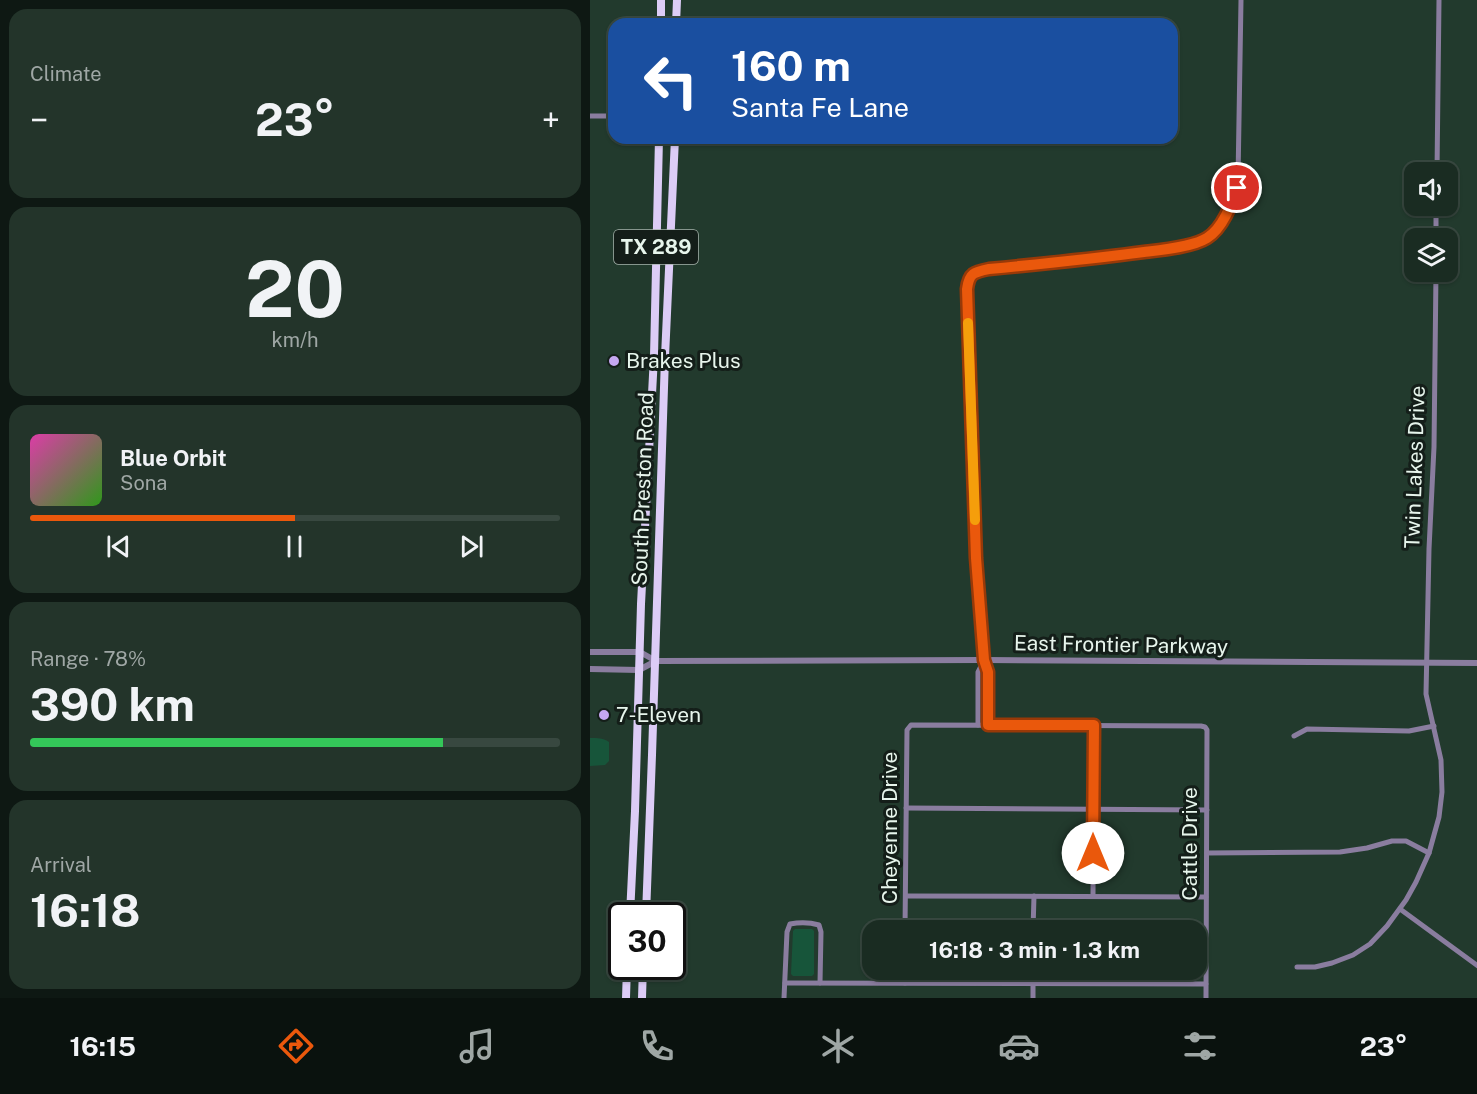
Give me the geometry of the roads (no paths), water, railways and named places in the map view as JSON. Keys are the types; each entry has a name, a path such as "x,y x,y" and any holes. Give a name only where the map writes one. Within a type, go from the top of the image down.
{"main road":[{"path":"661,0 661,18"},
{"path":"676,18 677,0"},
{"name":"South Preston Road","path":"640,652 653,356 659,144"},
{"name":"South Preston Road","path":"656,661 665,357 675,144"},
{"name":"TX 289","path":"631,902 640,652"},
{"name":"TX 289","path":"647,902 656,661"},
{"path":"633,864 648,864"},
{"path":"626,998 627,980"},
{"path":"642,998 643,980"}],"street":[{"path":"988,725 988,672 984,660 976,558 968,280 978,271 1156,251 1195,243 1210,236 1226,215 1237,188 1241,0"},
{"path":"1437,162 1439,0"},
{"path":"590,116 608,116"},
{"name":"Twin Lakes Drive","path":"1297,967 1314,967 1332,963 1353,955 1370,944 1400,909 1416,882 1437,828 1442,792 1441,760 1426,694 1434,447 1436,282"},
{"path":"590,652 640,652 656,661"},
{"path":"984,660 978,672 978,725 1094,725 1093,896"},
{"path":"590,669 639,670 656,661"},
{"name":"East Frontier Parkway","path":"656,661 1478,663"},
{"name":"Cheyenne Drive","path":"905,920 908,726 978,725"},
{"name":"Cattle Drive","path":"1094,725 1201,726 1207,730 1206,998"},
{"path":"1294,736 1307,729 1409,731 1434,726"},
{"path":"906,808 1207,810"},
{"path":"1207,853 1340,852 1406,841 1429,853"},
{"path":"906,896 1206,897"},
{"path":"1033,920 1034,896"},
{"path":"1400,909 1478,966"},
{"path":"784,998 787,932 790,924 796,922 819,925 821,983"},
{"path":"1033,980 1033,998"},
{"path":"785,983 1206,984"}],"place":[{"name":"Brakes Plus","path":"614,361"},
{"name":"7-Eleven","path":"604,715"}]}
